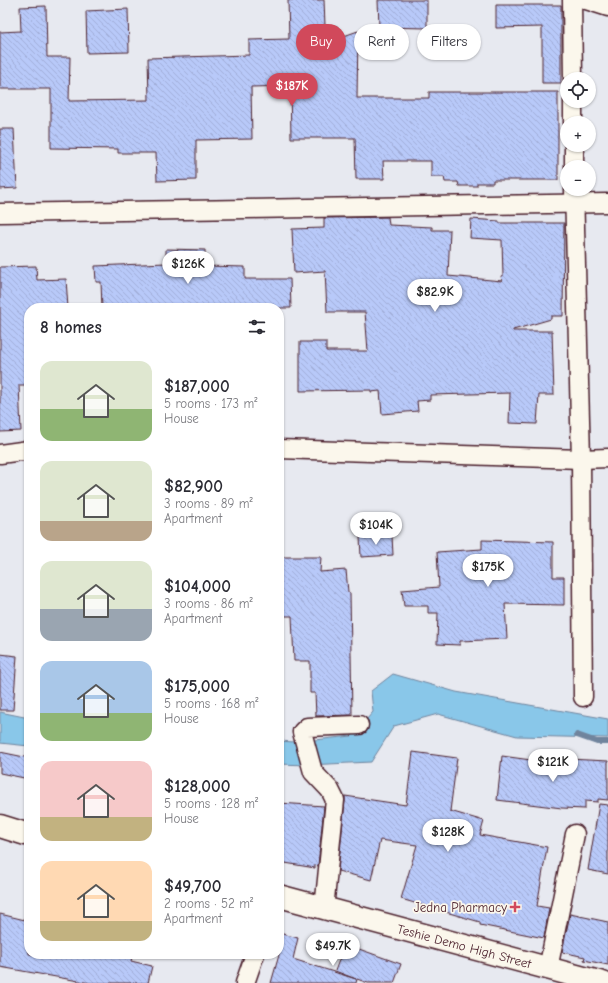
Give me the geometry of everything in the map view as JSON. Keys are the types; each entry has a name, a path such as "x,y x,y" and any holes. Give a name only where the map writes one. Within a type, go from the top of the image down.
{"street":[{"path":"572,0 573,72"},
{"path":"586,0 608,7"},
{"path":"574,196 581,459 583,697"},
{"path":"0,214 574,196 608,202"},
{"path":"284,449 581,459 608,458"},
{"path":"0,454 24,451"},
{"path":"324,908 335,800 330,790 313,772 302,732 307,727 359,725"},
{"path":"0,826 24,833"},
{"path":"548,969 575,834"},
{"name":"Teshie Demo High Street","path":"284,897 603,983"},
{"path":"246,983 253,959"}],"water":[{"path":"393,674 456,692 608,719 608,738 517,736 438,714 394,726 371,762 307,765 284,764 284,741 295,742 352,736 373,712 371,691"},
{"path":"0,712 24,717 24,745 0,743"}],"building":[{"path":"288,0 324,0 325,24 296,24 296,60 346,60 346,35 354,32 354,60 358,60 357,98 429,98 429,92 558,92 558,180 493,180 493,183 477,183 477,186 459,186 458,182 445,182 444,177 431,177 431,161 383,161 384,179 356,179 355,138 291,138 290,86 251,87 252,139 196,140 196,180 157,181 156,153 118,153 118,149 51,148 51,89 0,89 0,32 21,31 20,7 46,6 47,57 70,57 69,101 149,100 148,58 249,55 249,40 289,39"},
{"path":"378,0 427,0 427,24 417,24 417,28 409,28 409,24 379,24"},
{"path":"496,5 561,5 560,83 542,83 542,27 496,28"},
{"path":"128,9 129,52 87,53 86,11"},
{"path":"0,129 14,129 17,188 0,189"},
{"path":"388,217 389,225 432,227 432,230 450,230 448,276 502,281 502,240 470,238 471,219 499,221 499,223 564,223 563,316 551,316 551,319 513,330 552,331 554,395 539,395 537,424 509,423 510,393 430,395 430,400 417,401 418,411 382,414 380,391 300,391 300,342 326,342 326,351 368,351 365,312 327,312 325,271 294,273 292,229 324,228 324,218"},
{"path":"166,249 205,250 205,266 245,267 245,279 290,279 291,308 284,308 284,303 102,303 101,282 96,282 95,266 166,263"},
{"path":"36,266 37,280 66,279 68,303 24,303 24,385 19,385 21,431 0,432 0,267"},
{"path":"392,536 393,555 361,557 360,537"},
{"path":"482,540 553,542 553,577 564,577 564,605 505,604 507,639 460,641 460,645 437,644 438,613 428,613 428,606 404,606 402,590 439,587 437,552 482,549"},
{"path":"284,557 321,557 320,572 346,570 348,592 350,593 352,715 316,716 315,693 310,693 310,661 294,661 292,616 284,616"},
{"path":"0,654 17,656 13,710 0,710"},
{"path":"0,752 24,757 24,778 0,773"},
{"path":"413,752 457,758 450,811 484,821 480,835 547,847 537,906 549,908 544,938 480,925 480,922 401,899 417,845 380,840 371,880 338,871 345,796 406,805"},
{"path":"502,756 567,765 568,759 608,761 608,800 598,799 598,802 585,801 585,809 562,808 497,800"},
{"path":"284,803 324,806 318,866 315,865 315,868 284,863"},
{"path":"599,804 608,805 608,874 588,870"},
{"path":"0,914 24,920 24,959 132,959 131,961 152,966 148,983 90,983 0,967"},
{"path":"570,914 608,922 608,965 584,960 585,957 562,952"},
{"path":"284,934 298,938 293,959 356,979 335,971 345,944 401,964 394,983 368,983 357,979 356,983 271,983 278,959 284,959"}],"waterway":[{"path":"577,735 597,742 608,742"}],"place":[{"name":"Jedna Pharmacy","path":"515,907"}]}
